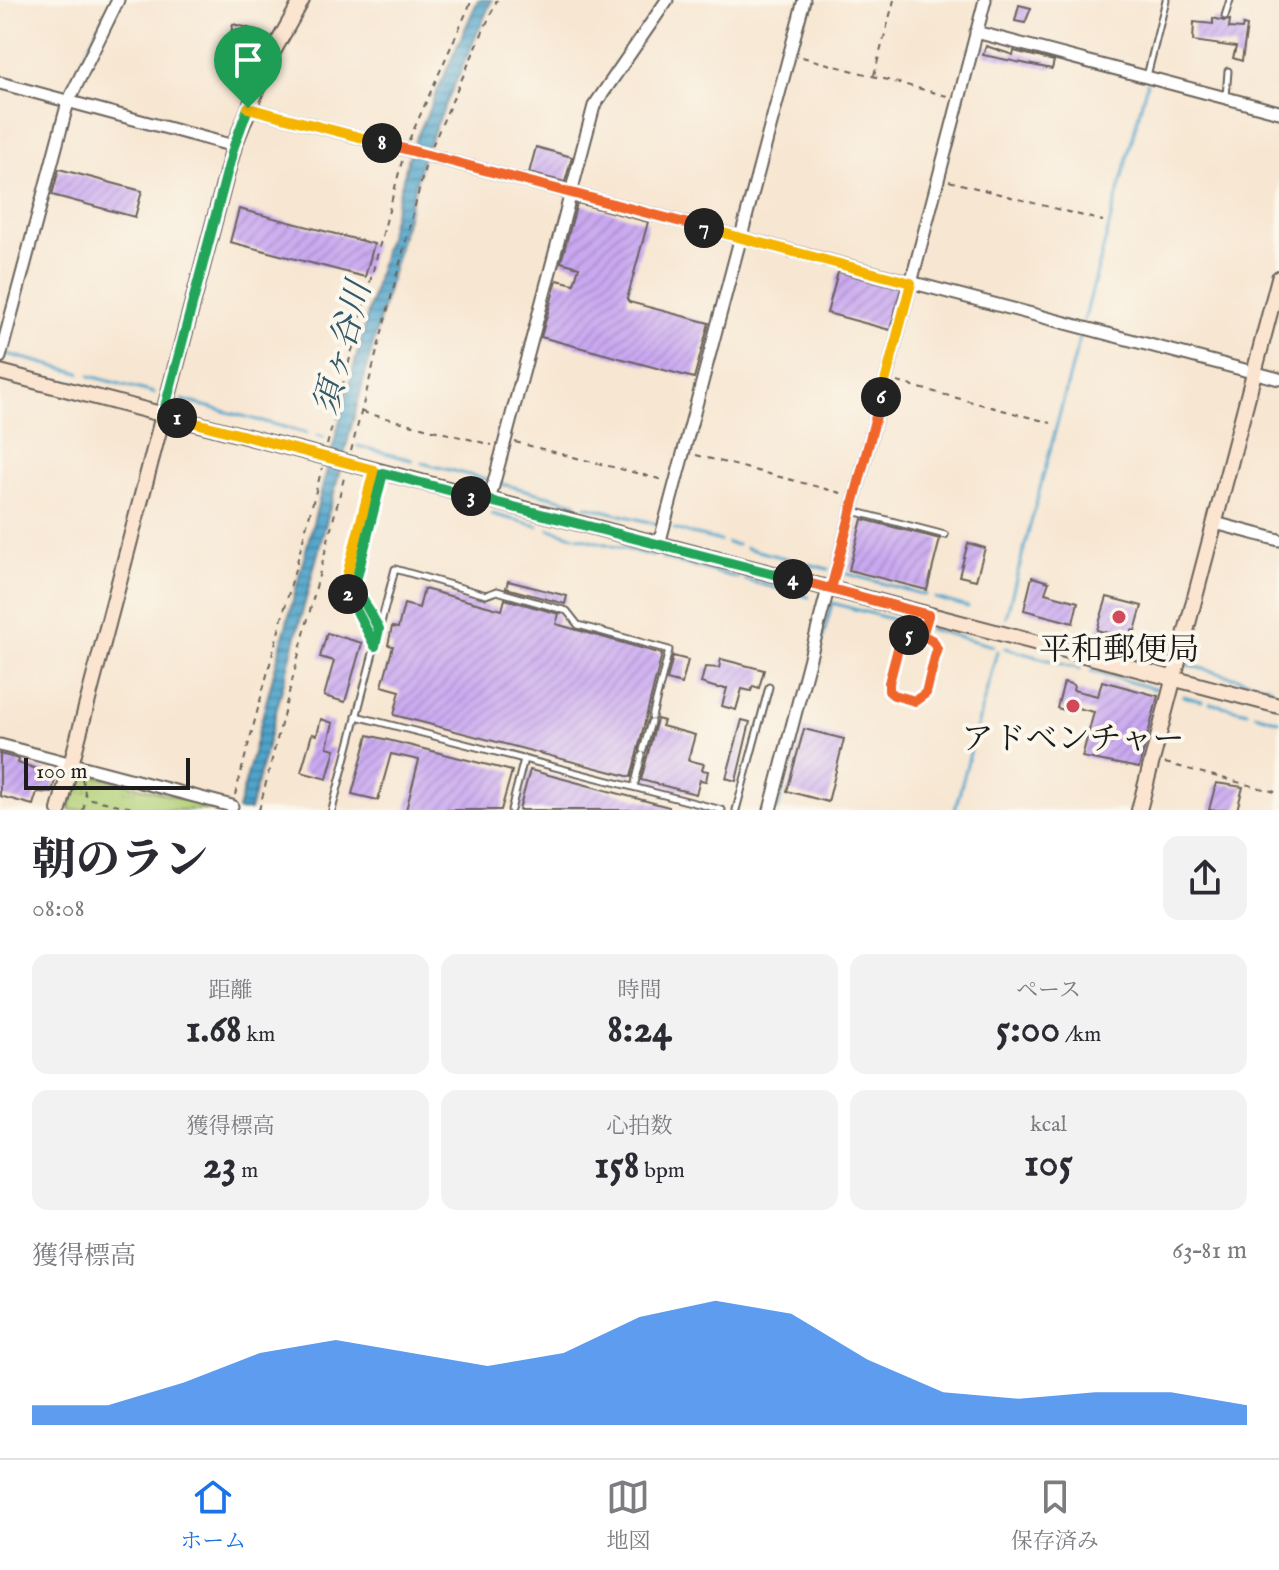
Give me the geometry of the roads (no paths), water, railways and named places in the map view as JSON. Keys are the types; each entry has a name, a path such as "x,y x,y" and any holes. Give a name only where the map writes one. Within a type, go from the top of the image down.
{"street":[{"path":"0,357 68,102 118,0"},
{"path":"59,810 234,146 269,59 302,0"},
{"path":"489,501 594,106 667,0"},
{"path":"659,544 804,0"},
{"path":"770,810 985,0"},
{"path":"976,32 1279,112"},
{"path":"1,87 234,146"},
{"path":"248,108 1279,379"},
{"path":"1139,810 1254,373 1275,308 1279,278"},
{"path":"0,372 1279,706"},
{"path":"1215,523 1279,540"},
{"path":"0,745 232,806"}],"lane":[{"path":"1146,77 1166,0"},
{"path":"1225,16 1230,0"},
{"path":"1226,98 1228,71"},
{"path":"379,472 355,585 379,629"},
{"path":"375,646 344,587 379,472"},
{"path":"851,511 945,535"},
{"path":"332,810 395,569 486,595 497,591 567,611 578,625 669,650 634,787"},
{"path":"922,635 928,615"},
{"path":"922,635 933,641 937,649 926,693 915,701 894,695 889,691 889,683 900,641 905,636 922,635"},
{"path":"736,810 769,687"},
{"path":"356,716 722,810"},
{"path":"511,810 524,759"}],"water":[{"path":"478,0 492,0 423,156 250,810 238,810 410,152"}],"waterway":[{"path":"65,94 112,0"},
{"path":"1084,321 1147,83"},
{"path":"1252,110 1279,118"},
{"path":"1006,617 1081,333"},
{"path":"7,354 80,373"},
{"path":"90,376 154,393"},
{"path":"182,400 306,433"},
{"path":"317,435 324,437"},
{"path":"358,446 412,460"},
{"path":"422,463 489,480"},
{"path":"502,484 576,503"},
{"path":"586,506 657,524"},
{"path":"492,514 538,526"},
{"path":"549,529 574,536"},
{"path":"674,529 720,541"},
{"path":"578,537 653,556"},
{"path":"727,543 737,545"},
{"path":"746,548 828,569"},
{"path":"662,558 738,578"},
{"path":"844,573 925,595"},
{"path":"745,580 809,597"},
{"path":"935,598 968,607"},
{"path":"821,645 832,603 917,626"},
{"path":"929,629 993,646"},
{"path":"1005,648 1080,669"},
{"path":"955,810 997,651"},
{"path":"810,689 819,652"},
{"path":"1188,665 1271,687"},
{"path":"1091,671 1155,689"},
{"path":"801,722 808,694"},
{"path":"1183,696 1202,701"},
{"path":"1210,703 1247,712"},
{"path":"1255,714 1279,721"},
{"path":"790,766 800,727"},
{"path":"778,810 788,770"}],"place":[{"name":"平和郵便局","path":"1119,617"},
{"name":"アドベンチャー","path":"1073,706"}],"water label":[{"name":"須ヶ谷川","path":"341,348"}]}
